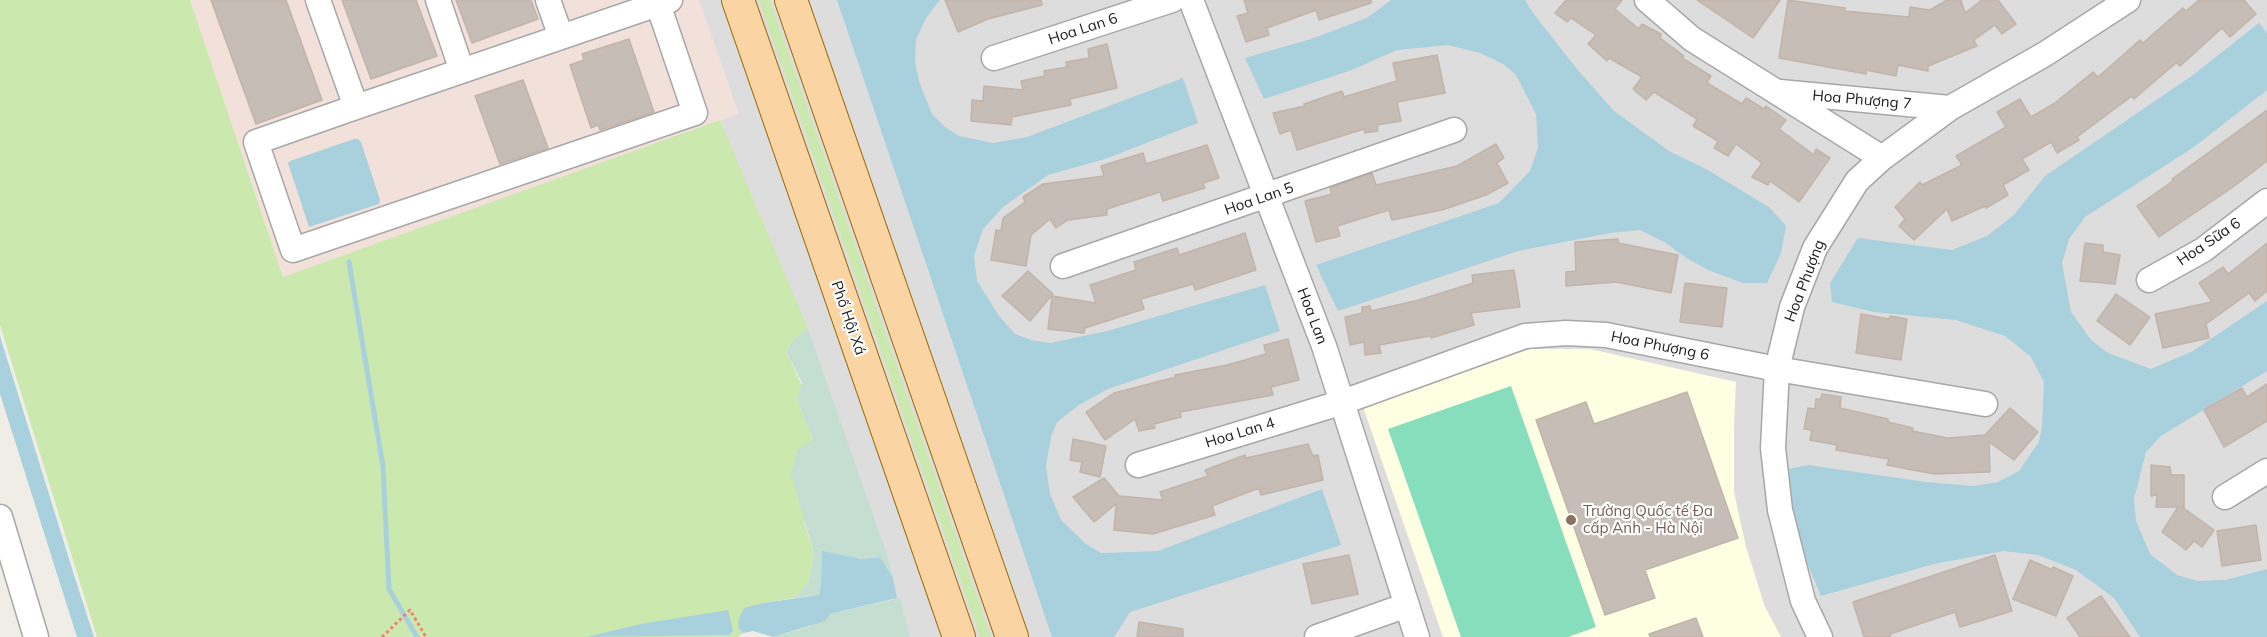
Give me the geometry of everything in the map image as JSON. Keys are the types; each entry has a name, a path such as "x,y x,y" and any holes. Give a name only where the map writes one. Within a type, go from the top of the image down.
{"main road":[{"name":"Phố Hội Xá","path":"738,0 958,637"},
{"path":"791,0 1012,637"}],"street":[{"path":"318,0 356,108"},
{"path":"438,0 462,71"},
{"path":"548,0 561,37"},
{"name":"Hoa Lan 6","path":"994,58 1172,0"},
{"name":"Hoa Lan","path":"1191,0 1324,346 1418,637"},
{"name":"Hoa Phượng 7","path":"1647,0 1692,39 1882,158"},
{"name":"Hoa Phượng","path":"1820,637 1803,601 1780,510 1773,448 1777,369 1792,307 1815,248 1857,181 1882,158 1950,108 2045,54 2128,0"},
{"path":"662,1 695,113 293,250 256,142 662,1"},
{"name":"Hoa Phượng 7","path":"1775,92 1950,108"},
{"name":"Hoa Lan 5","path":"1063,266 1454,130"},
{"name":"Hoa Sữa 6","path":"2149,280 2203,250 2267,201"},
{"name":"Hoa Phượng 6","path":"1343,402 1525,336 1566,333 1606,335 1777,369 1985,404"},
{"name":"Hoa Lan 4","path":"1138,465 1343,402"},
{"path":"2225,496 2267,471"},
{"path":"0,517 36,637"},
{"path":"1317,637 1407,605"}],"path":[{"path":"382,637 410,610 426,637"}],"shaded area":[{"path":"190,0 699,0 739,114 283,277"},
{"path":"677,0 2267,0 2267,637 907,637"},
{"path":"808,329 893,578 880,557 862,559 822,552 819,595 794,598 808,583 814,554 791,474 797,451 813,439 797,400 802,383 786,351 794,339"},
{"name":"Trường Quốc tế Đa cấp Anh - Hà Nội","path":"1530,349 1590,349 1736,382 1734,492 1746,547 1765,607 1781,637 1443,637 1363,407"},
{"path":"900,598 910,637 773,637 808,627 830,614"}],"green space":[{"path":"0,0 190,0 283,277 720,120 808,329 794,339 786,351 802,386 797,400 813,439 804,522 814,554 808,583 794,598 763,603 738,628 743,633 738,637 97,637 0,325"},
{"path":"759,0 770,0 991,637 980,637"},
{"path":"1511,386 1596,627 1568,637 1461,637 1388,429"}],"water":[{"path":"837,0 940,0 926,18 916,40 915,63 920,84 932,114 945,127 959,136 993,143 1027,137 1183,78 1198,123 1105,159 1048,175 1003,207 983,229 974,256 977,281 999,316 1015,334 1031,340 1050,343 1107,331 1265,285 1280,331 1108,389 1079,405 1057,422 1051,437 1046,466 1050,494 1061,520 1086,544 1101,553 1158,551 1322,489 1341,545 1130,612 1114,637 1052,637"},
{"path":"1391,0 1525,0 1576,68 1614,111 1669,151 1708,170 1770,208 1786,226 1781,253 1767,283 1743,283 1708,270 1666,243 1640,230 1610,233 1518,251 1338,311 1316,265 1499,203 1530,171 1538,148 1536,114 1516,75 1503,64 1480,53 1448,45 1397,50 1352,70 1264,99 1245,58 1311,39 1367,18"},
{"path":"2259,23 2267,33 2267,90 2194,147 2085,217 2069,239 2062,263 2071,312 2091,340 2108,353 2151,369 2193,351 2267,301 2267,371 2161,436 2146,452 2134,499 2136,521 2150,554 2177,575 2198,581 2225,580 2267,569 2267,637 2140,637 2114,598 2076,570 2038,555 2003,551 1934,564 1821,596 1803,553 1792,502 1789,469 1808,465 1926,482 1974,486 1998,482 2019,471 2039,442 2042,426 2044,382 2031,357 2005,336 1956,320 1874,312 1832,302 1830,283 1858,238 1952,250 1987,236 2014,215 2045,176 2193,75"},
{"path":"354,139 361,142 380,200 379,204 309,227 288,163"},
{"path":"0,336 94,637 77,637 0,394"},
{"path":"822,551 862,559 880,557 893,578 897,598 830,614 825,621 773,637 753,631 743,633 738,628 739,618 744,608 819,595"},
{"path":"728,610 733,631 729,635 586,637 641,624"}],"building":[{"path":"211,0 286,0 322,100 256,124"},
{"path":"342,0 416,0 437,56 371,79"},
{"path":"456,0 531,0 538,19 472,43"},
{"path":"945,0 1041,0 1042,5 988,19 958,32"},
{"path":"1244,0 1371,0 1371,3 1319,20 1316,10 1267,28 1269,35 1246,42 1237,16 1248,13"},
{"path":"1566,0 1622,0 1615,9 1639,29 1642,24 1661,34 1660,38 1684,56 1682,58 1711,76 1707,83 1742,104 1746,98 1764,109 1766,106 1786,120 1779,129 1814,155 1816,149 1830,158 1799,202 1770,181 1768,185 1752,177 1762,163 1736,144 1728,156 1714,148 1718,141 1693,126 1697,119 1654,92 1646,100 1633,89 1642,77 1609,58 1607,61 1588,44 1596,35 1571,18 1567,22 1555,13"},
{"path":"1697,0 1780,0 1753,38"},
{"path":"1788,0 1845,8 1845,11 1909,17 1910,7 1930,10 1947,0 1961,0 1965,13 1982,0 1998,0 2016,24 2002,34 1995,25 1974,40 1977,46 1928,66 1928,71 1898,65 1896,76 1866,70 1866,74 1779,58"},
{"path":"2199,0 2244,0 2256,14 2230,37 2222,28 2180,66 2176,63 2134,99 2132,96 2077,137 2079,140 2057,153 2051,142 2022,159 2029,170 2003,185 2008,195 1986,208 1985,206 1952,221 1947,209 1914,240 1899,226 1905,219 1895,207 1920,182 1922,185 1962,165 1956,156 2006,127 1997,112 2020,99 2031,117 2055,103 2093,72 2098,77 2140,40 2143,43 2183,8 2186,11"},
{"path":"629,39 654,112 600,130 598,125 591,128 570,65 584,60 582,54"},
{"path":"1107,44 1117,88 1070,99 1071,105 1012,117 1011,125 971,121 972,100 983,101 984,86 1023,90 1021,81 1045,76 1044,71 1067,67 1066,62 1089,58 1088,49"},
{"path":"1437,55 1445,93 1397,102 1401,121 1377,125 1378,131 1365,133 1364,129 1297,150 1291,130 1280,134 1273,113 1305,106 1304,104 1342,91 1344,97 1397,81 1393,63"},
{"path":"523,80 548,148 500,164 475,96"},
{"path":"2267,110 2267,161 2159,237 2137,206"},
{"path":"1496,144 1504,158 1497,163 1508,183 1486,195 1442,210 1392,220 1389,210 1337,226 1340,236 1316,242 1305,201 1332,194 1330,188 1372,173 1376,185 1457,166"},
{"path":"1207,145 1219,178 1203,183 1205,188 1163,201 1160,192 1107,209 1107,215 1068,220 1056,228 1050,219 1031,235 1026,266 991,260 996,230 1001,231 1003,218 1025,202 1023,197 1043,184 1104,176 1101,166 1143,153 1146,164"},
{"path":"1245,233 1256,270 1195,290 1193,284 1141,299 1144,309 1085,328 1084,333 1048,329 1052,296 1096,303 1090,285 1136,270 1134,262 1177,248 1179,255"},
{"path":"1618,239 1618,243 1678,255 1671,293 1616,282 1566,286 1566,272 1576,271 1575,242"},
{"path":"2085,243 2103,245 2103,252 2120,255 2115,284 2080,281"},
{"path":"2267,243 2267,291 2255,301 2249,293 2206,324 2209,338 2163,348 2155,314 2212,302 2199,283 2223,267 2228,274"},
{"path":"1514,270 1520,307 1471,313 1474,325 1431,338 1430,336 1379,345 1381,353 1365,355 1364,342 1350,345 1345,317 1362,313 1362,307 1370,306 1371,311 1419,300 1473,283 1472,275"},
{"path":"1028,271 1053,294 1030,321 1002,296"},
{"path":"1685,283 1727,288 1722,327 1680,322"},
{"path":"2116,294 2150,317 2130,345 2097,321"},
{"path":"1861,314 1889,319 1890,316 1907,319 1901,360 1856,353"},
{"path":"1288,339 1299,380 1271,387 1273,395 1180,412 1181,417 1154,424 1155,428 1139,431 1135,419 1105,440 1086,412 1114,393 1176,377 1175,375 1227,365 1266,354 1264,345"},
{"path":"2267,384 2267,421 2224,447 2204,410 2242,388 2247,397"},
{"path":"1687,392 1738,538 1645,570 1655,598 1605,615 1536,420 1586,402 1594,424"},
{"path":"1822,394 1841,397 1840,408 1888,419 1888,422 1913,428 1912,431 1948,438 1985,435 2010,408 2038,432 2014,460 1989,442 1990,472 1934,474 1887,465 1889,459 1836,450 1837,445 1810,440 1812,430 1804,429 1808,408 1815,409 1816,399 1821,399"},
{"path":"1073,439 1106,446 1100,477 1080,472 1082,462 1070,460"},
{"path":"1308,444 1313,456 1318,455 1323,480 1261,495 1259,488 1212,506 1215,515 1153,534 1114,530 1116,504 1094,522 1073,497 1104,478 1119,496 1163,500 1160,492 1208,476 1205,470 1245,455 1246,458"},
{"path":"2151,465 2170,467 2171,475 2184,475 2184,507 2182,507 2214,530 2202,547 2194,541 2186,550 2162,532 2178,507 2156,507 2157,495 2151,496"},
{"path":"2256,525 2261,560 2222,566 2217,531"},
{"path":"1349,555 1358,594 1312,604 1303,564"},
{"path":"1995,555 2012,611 1960,627 1955,612 1890,634 1891,637 1864,637 1853,602"},
{"path":"2030,560 2073,576 2056,616 2013,599"},
{"path":"2101,596 2130,637 2080,637 2067,618"},
{"path":"1696,618 1703,637 1650,637 1649,634"},
{"path":"1139,622 1183,629 1183,637 1137,637"}],"waterway":[{"path":"349,262 383,467 389,589 417,637"}],"place":[{"name":"Trường Quốc tế Đa cấp Anh - Hà Nội","path":"1571,520"}]}
